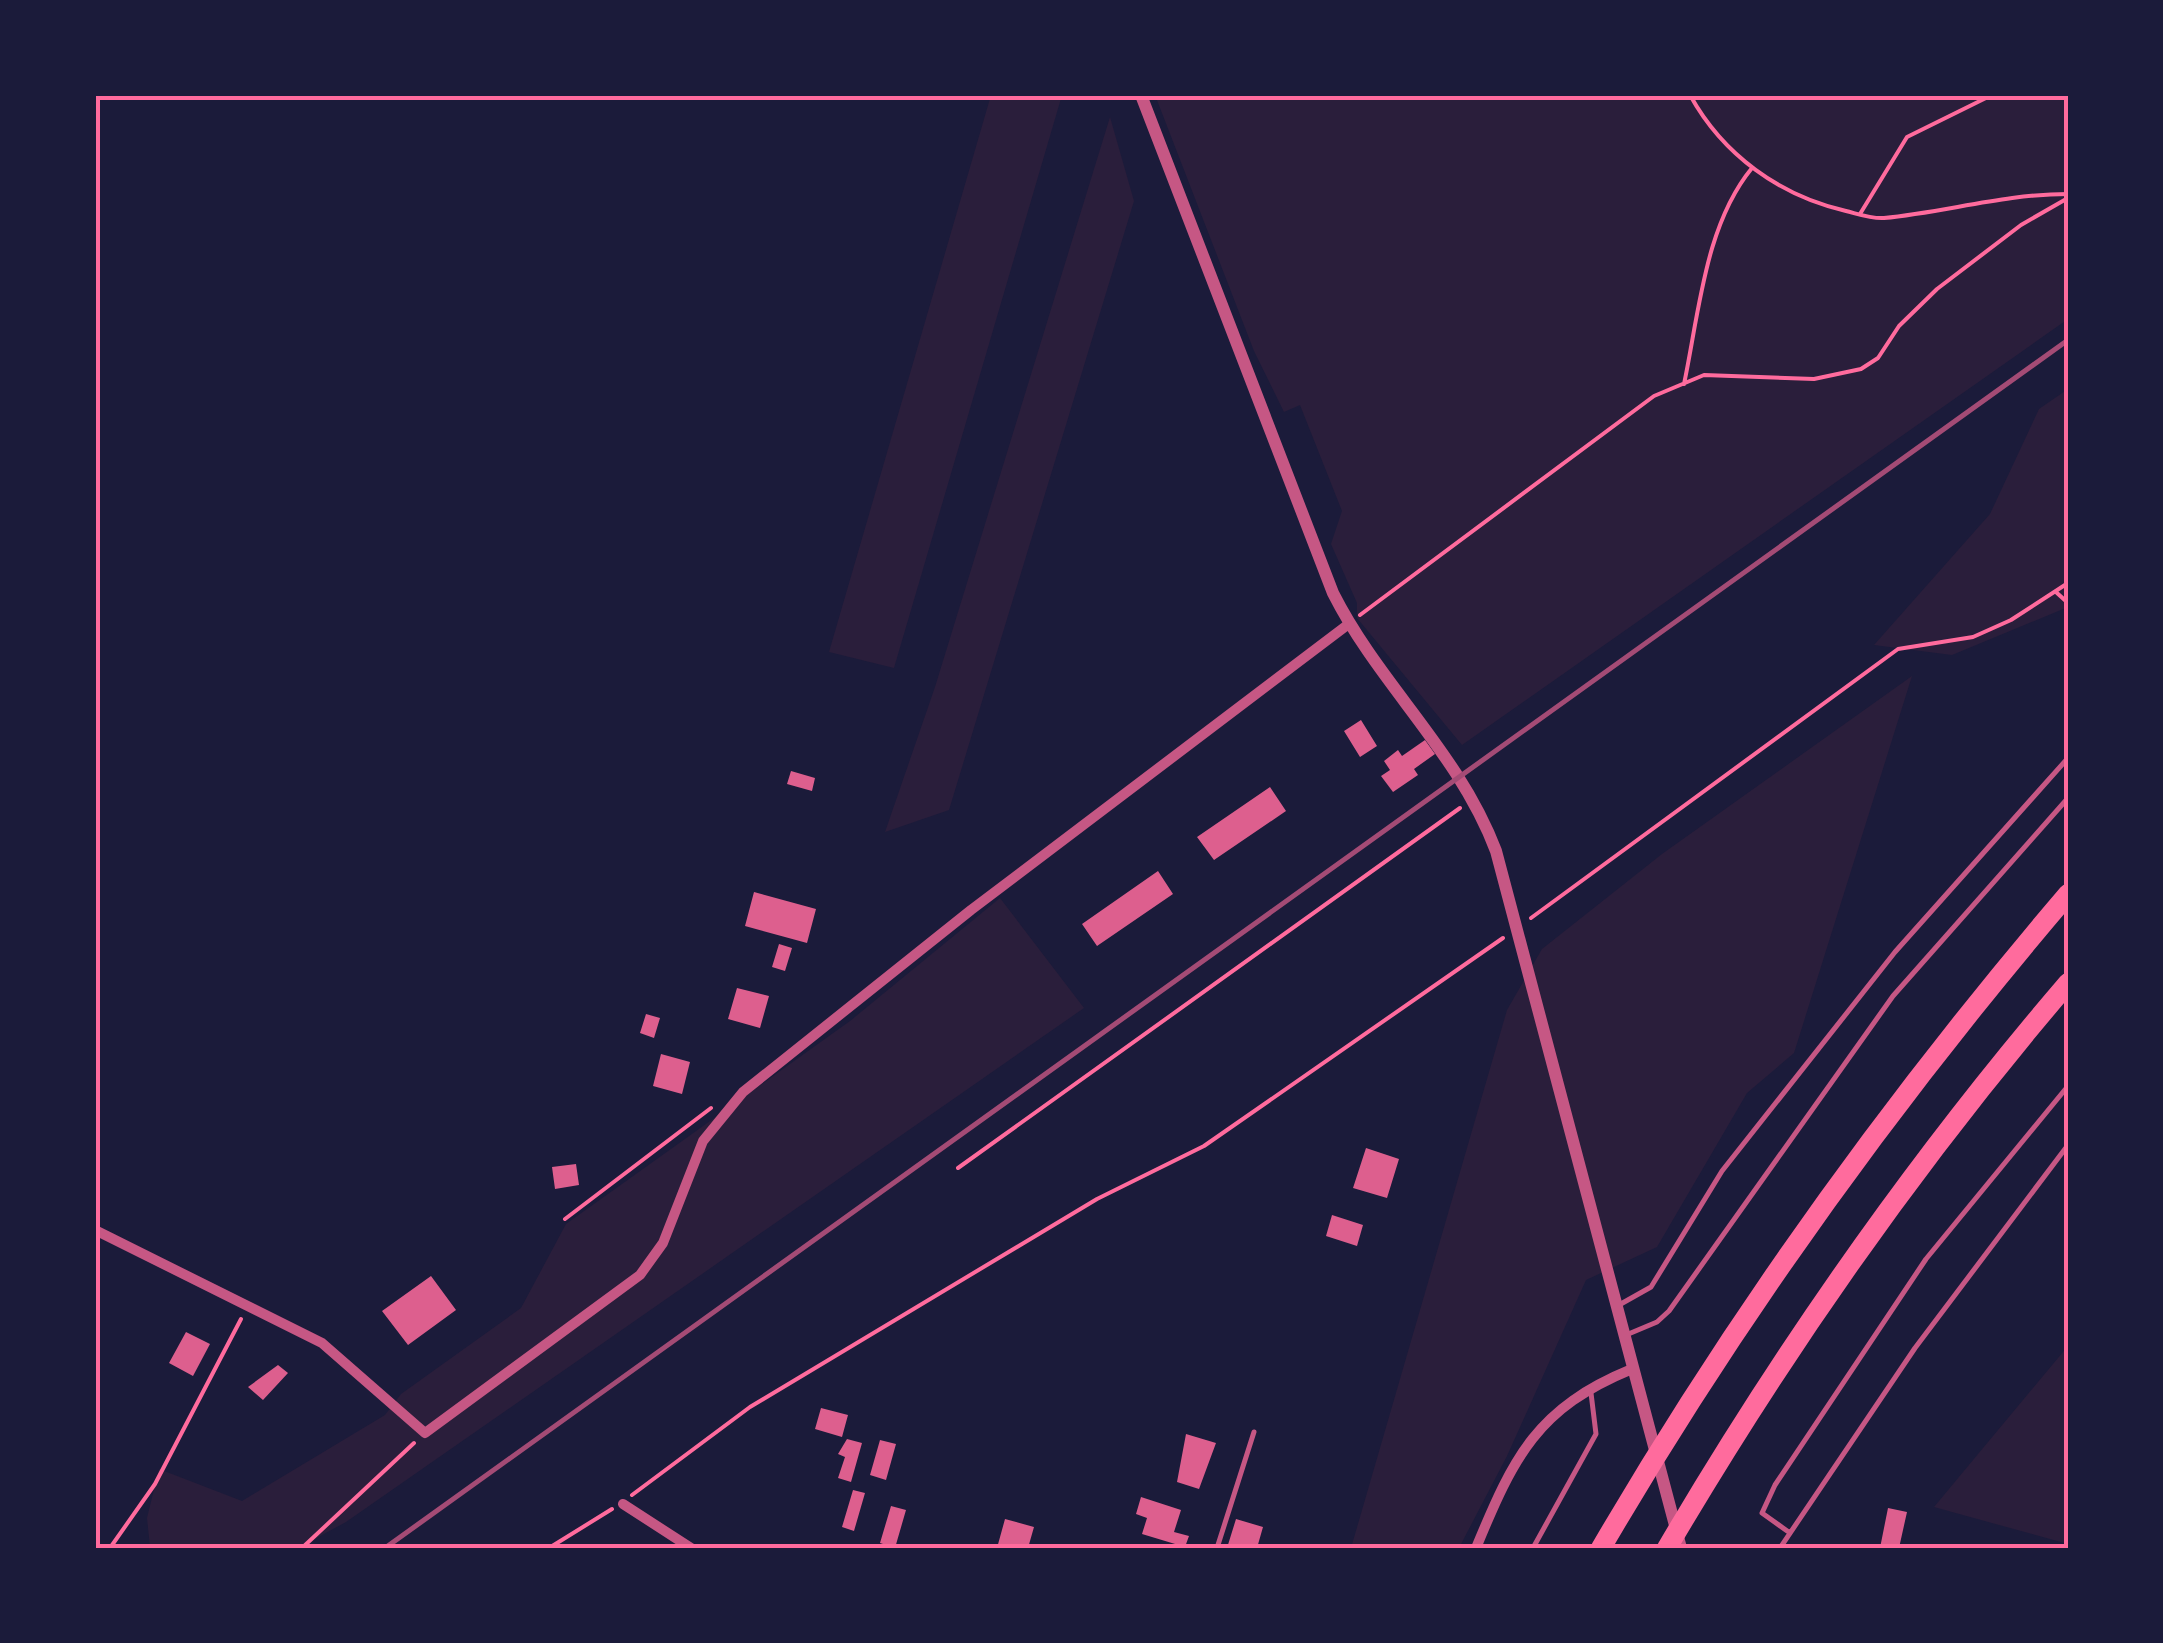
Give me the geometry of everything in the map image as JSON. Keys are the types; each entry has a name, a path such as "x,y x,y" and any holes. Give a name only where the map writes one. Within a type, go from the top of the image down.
{"highway":[{"path":"1600,1548 1670,1430 1780,1263 1876,1130 2068,894"},
{"path":"1667,1548 1782,1363 1888,1212 1978,1090 2068,983"}],"street":[{"path":"1141,95 1327,580 1350,622 1461,776 1496,851 1680,1548"},
{"path":"95,1230 340,1355 425,1433 640,1275 664,1243 703,1141 742,1092 957,920 1350,622"},
{"path":"1476,1548 1533,1439 1552,1413 1589,1386 1632,1369"},
{"path":"623,1504 692,1548"}],"lane":[{"path":"1615,1307 1651,1287 1722,1171 1794,1078 1896,952 2068,758"},
{"path":"1623,1336 1657,1322 1669,1310 1892,996 2068,798"},
{"path":"1790,1533 1762,1513 1775,1485 1926,1259 2068,1086"},
{"path":"1780,1548 1915,1348 2068,1145"},
{"path":"1534,1548 1596,1434 1589,1386"},
{"path":"1217,1548 1254,1432"}],"path":[{"path":"1690,95 1752,168 1819,204 1880,218 2034,194 2068,196"},
{"path":"1860,214 1907,137 1992,95"},
{"path":"1684,384 1715,242 1732,193 1752,168"},
{"path":"1350,622 1654,396 1704,375 1814,379 1861,370 1878,358 1899,326 1937,289 2021,225 2068,196"},
{"path":"549,1548 623,1504 684,1453 750,1407 1097,1199 1204,1146 1518,928 1898,650 1973,637 2068,583"},
{"path":"2056,592 2068,603"},
{"path":"958,1168 1464,805"},
{"path":"565,1219 711,1108"},
{"path":"121,1548 112,1546 154,1484 248,1306"},
{"path":"302,1548 425,1433"}],"shaded area":[{"path":"991,95 1062,95 894,668 829,652"},
{"path":"1155,95 2068,95 2068,319 1462,745 1357,618 1357,603 1331,544 1342,511 1300,405 1284,412 1254,351"},
{"path":"1110,117 1134,201 949,810 885,832 935,687"},
{"path":"2068,389 2068,607 1952,655 1874,645 1990,514 2039,409"},
{"path":"1912,676 1794,1053 1747,1093 1657,1247 1586,1280 1507,1456 1459,1548 1351,1548 1507,1010 1542,949 1662,854"},
{"path":"1000,898 1084,1008 346,1522 298,1548 150,1547 147,1518 159,1469 242,1501 385,1415 401,1394 521,1308 566,1224 850,1021"},
{"path":"2068,1346 2068,1544 1934,1507"}],"building":[{"path":"1361,720 1377,746 1360,757 1344,731"},
{"path":"1425,740 1435,754 1414,769 1418,775 1393,792 1381,776 1390,770 1384,761 1398,750 1402,756"},
{"path":"791,771 815,778 812,791 787,784"},
{"path":"1270,787 1286,811 1214,860 1197,837"},
{"path":"1158,871 1173,894 1097,946 1082,924"},
{"path":"754,892 816,909 807,943 745,926"},
{"path":"779,944 792,948 785,971 772,967"},
{"path":"737,988 769,996 760,1028 728,1019"},
{"path":"646,1014 660,1018 654,1038 640,1033"},
{"path":"661,1054 690,1062 682,1094 653,1086"},
{"path":"1366,1148 1399,1159 1387,1198 1353,1188"},
{"path":"576,1164 579,1185 555,1189 552,1167"},
{"path":"1332,1215 1363,1225 1357,1246 1326,1236"},
{"path":"431,1276 456,1310 408,1345 382,1311"},
{"path":"186,1332 210,1344 193,1376 169,1363"},
{"path":"278,1365 288,1373 263,1400 248,1387"},
{"path":"821,1408 848,1415 842,1437 815,1429"},
{"path":"1186,1434 1216,1443 1199,1489 1177,1482"},
{"path":"847,1439 862,1443 851,1482 838,1478 845,1457 838,1454"},
{"path":"880,1440 896,1444 886,1480 870,1475"},
{"path":"853,1490 865,1493 854,1531 842,1527"},
{"path":"1141,1497 1181,1510 1174,1532 1189,1536 1185,1547 1142,1534 1147,1518 1136,1514"},
{"path":"891,1506 906,1510 895,1548 880,1543"},
{"path":"1888,1508 1907,1512 1899,1548 1880,1548"},
{"path":"1005,1519 1034,1527 1028,1548 997,1548"},
{"path":"1236,1519 1263,1527 1257,1548 1227,1548"}],"railway":[{"path":"385,1548 2068,340"}]}
